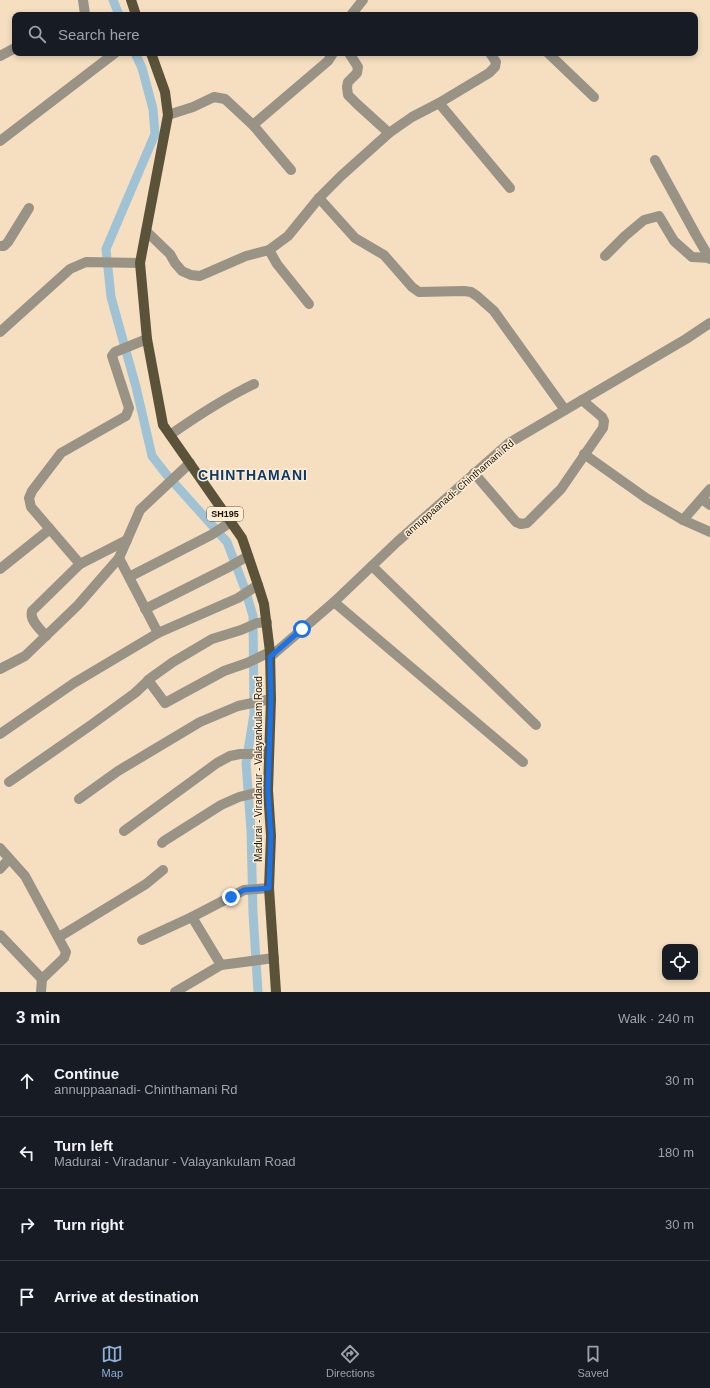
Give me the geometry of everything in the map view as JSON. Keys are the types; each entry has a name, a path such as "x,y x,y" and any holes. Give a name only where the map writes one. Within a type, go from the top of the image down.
{"main road":[{"path":"131,0 135,12"},
{"name":"Madurai - Viradanur - Valayankulam Road","path":"152,56 165,92 168,115 140,263 147,339 163,425 242,538 248,556 255,588 264,604 262,622 266,656 269,754 268,790 271,836 269,888 276,992"}],"street":[{"path":"83,0 85,12"},
{"path":"353,12 363,0"},
{"path":"0,56 12,50"},
{"path":"0,141 111,56"},
{"path":"253,125 328,62 331,56"},
{"path":"351,56 358,67 358,73 348,82 348,95 389,133"},
{"path":"146,231 170,254 182,271 191,275 200,276 246,256 269,250 288,236 341,176 389,133 412,117 439,103 489,73 495,67 496,62 492,56"},
{"path":"551,56 594,97"},
{"path":"168,115 192,107 214,97 225,99 253,125 291,170"},
{"path":"439,103 510,188"},
{"path":"655,160 710,258"},
{"path":"320,198 355,238 384,255 412,287 419,292 464,291 471,292 477,296 494,311 565,410"},
{"path":"0,246 4,246 8,242 30,208"},
{"path":"605,256 644,220 659,216 674,241 692,257 710,258"},
{"path":"269,250 277,264 309,304"},
{"path":"0,332 70,269 86,262 140,263"},
{"name":"annuppaanadi- Chinthamani Rd","path":"148,680 165,703 224,671 266,656 334,602 397,542 509,443 710,324"},
{"path":"80,564 30,507 29,498 32,491 61,453 126,416 129,408 112,356 114,352 147,339"},
{"path":"170,435 236,393 254,384"},
{"path":"474,473 516,522 520,524 527,523 561,489 603,428 604,420 602,417 582,400"},
{"path":"584,454 640,494 683,520 710,532"},
{"path":"0,670 24,656 78,605 119,558 140,510 190,463"},
{"path":"683,520 706,502 710,489"},
{"path":"129,578 211,535 231,522"},
{"path":"0,569 50,529"},
{"path":"46,636 32,619 30,614 32,611 80,564 127,540"},
{"path":"145,609 239,562 248,556"},
{"path":"119,558 158,633"},
{"path":"372,566 536,725"},
{"path":"0,734 74,683 158,633 238,598 255,588"},
{"path":"334,602 523,762"},
{"path":"9,782 110,711 148,680 212,639 262,622"},
{"path":"79,799 118,771 151,750 200,722 238,706 267,700"},
{"path":"124,831 217,763 230,756 240,754 269,754"},
{"path":"162,843 221,805 239,797 268,790"},
{"path":"0,848 25,876 66,952 42,980 41,992"},
{"path":"0,869 9,859"},
{"path":"59,937 146,884 163,870"},
{"path":"142,940 192,917 244,890 269,888"},
{"path":"192,917 221,965"},
{"path":"0,935 42,980"},
{"path":"175,992 221,965 274,958"}],"waterway":[{"path":"113,0 118,12"},
{"path":"136,56 142,68 153,109 155,134 106,249 111,297 136,387 152,456 166,474 227,542 245,589 253,616 254,714 246,763 251,831 253,913 258,992"}],"district":[{"name":"CHINTHAMANI","path":"253,475"}],"route":[{"path":"231,897 244,890 269,888 271,836 268,790 271,699 270,657 302,629"}]}
